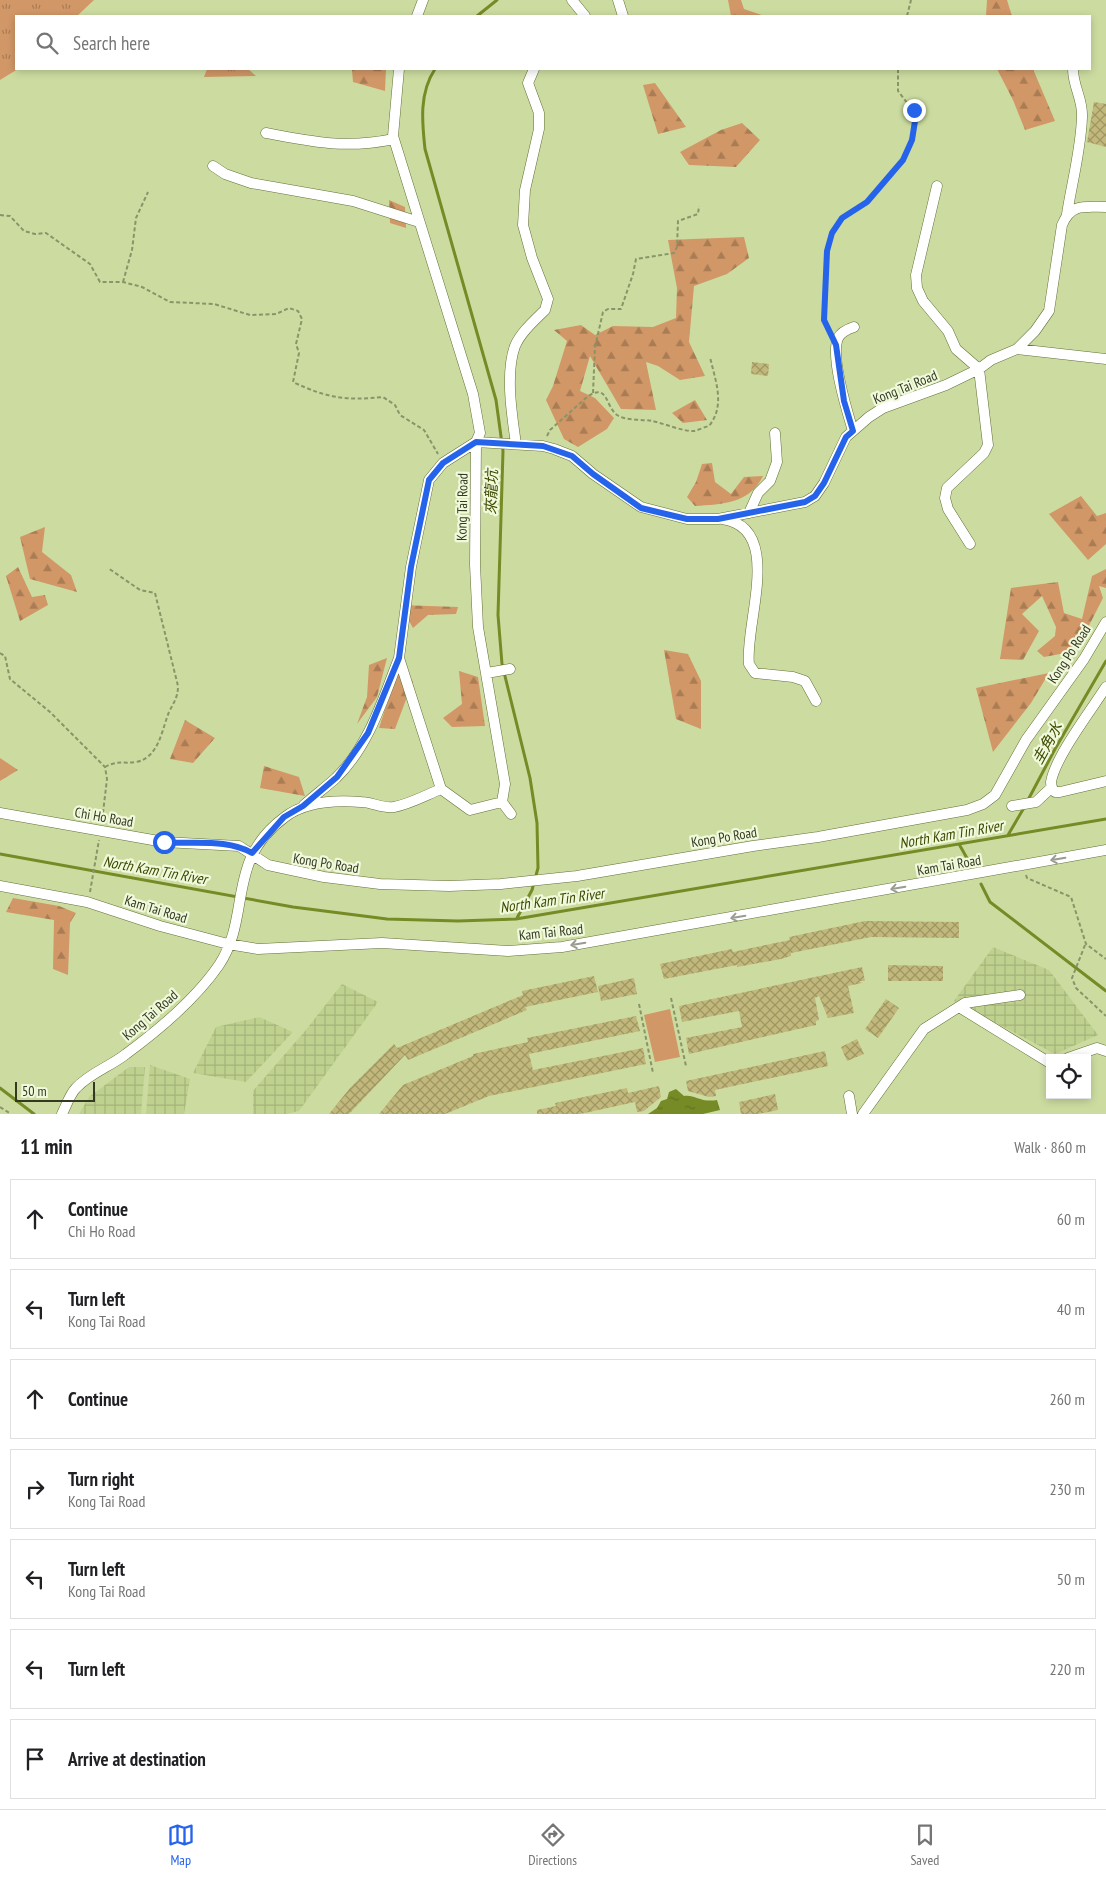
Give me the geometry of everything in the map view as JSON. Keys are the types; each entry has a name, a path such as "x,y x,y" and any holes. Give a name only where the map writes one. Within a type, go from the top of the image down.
{"street":[{"path":"417,15 423,0"},
{"path":"572,0 584,15"},
{"path":"618,0 623,15"},
{"path":"252,853 284,817 303,806 337,777 368,733 399,658 411,567 429,480 443,463 476,442 480,433 473,394 394,139 396,84 399,70"},
{"path":"512,444 512,360 520,336 548,305 546,292 532,258 522,213 525,190 539,130 539,113 528,83 534,70"},
{"name":"Kong Tai Road","path":"502,802 506,784 478,627 476,442 543,446 572,456 593,474 641,508 687,519 718,519 793,506 815,496 824,483 846,437 853,431 883,408 946,385 979,369 991,360 1017,349 1035,332 1049,311 1062,225 1067,214 1082,117 1081,97 1073,81 1073,70"},
{"path":"266,133 327,144 352,145 394,139"},
{"path":"213,166 225,174 251,183 354,201 419,222"},
{"path":"938,186 916,276 917,288 923,301 948,331 956,349 979,369 988,445 984,453 947,488 945,498 948,508 970,544"},
{"path":"1067,214 1080,207 1106,207"},
{"path":"853,431 844,401 836,345 839,336 854,327"},
{"path":"1017,349 1106,359"},
{"path":"749,513 758,493 770,481 776,462 775,433"},
{"path":"718,519 743,527 753,539 757,561 757,581 748,664 755,673 793,677 805,681 816,701"},
{"name":"Kong Po Road","path":"252,853 268,865 286,870 363,882 449,886 501,884 550,879 818,837 930,818 983,804 1000,788 1026,740 1084,659 1106,622"},
{"path":"399,658 440,790 470,810 502,802 511,814"},
{"path":"487,673 510,668"},
{"path":"1056,790 1051,780 1063,755 1106,687"},
{"path":"1012,806 1036,802 1056,790 1106,781"},
{"path":"303,806 362,802 394,807 440,790"},
{"name":"Chi Ho Road","path":"0,813 179,843 239,846 252,853"},
{"name":"Kam Tai Road","path":"0,886 88,902 160,926 228,944 258,949 382,944 508,950 562,947 1106,850"},
{"name":"Kong Tai Road","path":"62,1113 75,1088 153,1034 194,994 219,964 228,944 235,920 245,869 252,853"},
{"path":"863,1114 924,1030 965,1002 1020,995"},
{"path":"959,1007 1046,1061"},
{"path":"1080,1054 1097,1048 1106,1051"},
{"path":"849,1096 852,1114"}],"path":[{"path":"907,15 911,0"},
{"path":"836,345 824,320 827,251 832,233 842,218 867,202 903,160 910,146 915,113 898,91 898,70"},
{"path":"123,282 132,250 136,218 148,192"},
{"path":"593,393 595,347 603,312 608,309 621,309 636,259 674,253 677,246 678,221 698,214 699,206"},
{"path":"0,215 10,216 24,231 35,234 46,233 60,242 90,264 100,282 123,282 142,287 170,302 214,304 250,315 276,314 289,308 298,312 302,319 296,344 299,353 293,382 318,394 354,400 384,397 395,405 400,415 424,430 443,463"},
{"path":"543,446 550,430 593,393 600,392 604,394 617,415 625,418 651,420 694,431 709,426 718,409 719,396 710,357"},
{"path":"106,767 116,762 137,762 152,752 163,735 169,714 178,696 178,686 155,594 140,590 108,568"},
{"path":"0,653 5,656 10,679 50,712 106,767 108,779 90,894"},
{"path":"1024,865 1027,878 1071,897 1086,944 1106,960"},
{"path":"1086,944 1072,978 1076,988 1106,1016"},
{"path":"671,998 686,1066"},
{"path":"638,1004 653,1073"},
{"path":"0,1107 11,1114"}],"shaded area":[{"path":"993,947 1049,970 1098,1035 1055,1054 954,1001"},
{"path":"342,984 378,1002 299,1111 287,1114 253,1114 253,1091 305,1031"},
{"path":"259,1017 293,1032 246,1082 193,1073 216,1027"},
{"path":"150,1065 190,1079 184,1114 146,1114"},
{"path":"129,1067 145,1067 141,1114 79,1114 89,1097"}],"green space":[{"path":"0,0 94,0 78,15 15,15 16,70 0,80"},
{"path":"728,0 741,0 744,9 762,15 731,15"},
{"path":"987,0 1007,0 1012,15 986,15"},
{"path":"207,70 249,70 256,76 204,77"},
{"path":"352,70 386,70 385,91 353,82"},
{"path":"998,70 1033,70 1055,121 1025,130 1013,100"},
{"path":"655,83 686,127 658,134 643,85"},
{"path":"742,123 760,140 736,167 689,165 680,152 721,130"},
{"path":"389,200 405,207 406,228 390,223"},
{"path":"744,237 749,258 727,274 694,286 689,342 705,376 680,380 658,366 646,362 656,410 621,409 590,356 580,391 595,398 614,418 607,429 578,447 564,439 546,400 553,386 567,341 554,330 581,325 595,335 613,326 653,327 676,318 677,288 668,240"},
{"path":"695,400 707,420 683,423 672,413"},
{"path":"712,463 715,482 731,494 744,477 763,476 750,492 734,501 695,506 687,497 696,482 702,464"},
{"path":"1081,496 1097,516 1106,513 1106,544 1088,560 1049,514"},
{"path":"45,527 42,552 71,575 77,592 30,579 20,537"},
{"path":"18,567 32,597 45,595 48,605 20,621 6,576"},
{"path":"1106,569 1106,588 1099,586 1103,598 1076,651 1044,657 1037,651 1055,636 1056,627 1042,596 1022,614 1039,631 1023,660 1000,659 1011,588 1058,582 1064,613 1082,619 1092,576"},
{"path":"400,605 458,607 456,614 428,615 413,628"},
{"path":"664,650 688,654 701,681 701,729 676,719"},
{"path":"387,658 377,697 357,724 367,697 369,665"},
{"path":"459,671 478,677 485,726 452,727 443,718 462,704"},
{"path":"397,673 413,681 395,729 379,728"},
{"path":"1049,673 1031,703 993,752 976,688"},
{"path":"185,720 215,738 193,763 170,759"},
{"path":"0,758 18,770 0,781"},
{"path":"264,766 299,777 305,796 260,788"},
{"path":"13,898 59,906 76,913 70,923 68,975 53,969 54,920 6,912"},
{"path":"670,1009 680,1057 655,1062 644,1015"}],"water":[{"path":"676,1089 684,1096 711,1101 717,1100 720,1110 703,1114 648,1114 657,1108 661,1101 667,1099 669,1092"}],"building":[{"path":"1094,102 1106,104 1106,147 1087,142"},
{"path":"752,362 769,364 768,376 751,374"},
{"path":"865,921 959,922 959,938 871,937 791,953 791,956 781,959 664,979 660,964 732,949 733,952 790,940 789,937"},
{"path":"888,965 943,966 943,981 888,981"},
{"path":"862,967 865,981 859,981 862,983 848,986 854,1013 828,1018 819,996 815,998 819,1020 816,1021 816,1025 689,1054 686,1038 742,1027 739,1011 682,1022 679,1006"},
{"path":"594,976 598,992 525,1007 527,1010 408,1060 405,1055 349,1114 329,1114 350,1088 394,1044 397,1048 523,995 522,991"},
{"path":"634,978 637,994 601,1001 598,986"},
{"path":"886,999 899,1008 878,1038 865,1029"},
{"path":"636,1016 640,1031 529,1054 533,1070 643,1048 646,1064 489,1096 445,1114 379,1114 403,1085 473,1056 473,1054 528,1042 527,1038"},
{"path":"857,1039 864,1054 847,1061 841,1047"},
{"path":"825,1051 828,1066 715,1090 716,1096 709,1097 688,1091 686,1081"},
{"path":"659,1086 661,1097 644,1111 637,1112 635,1102 580,1114 537,1114 537,1110 556,1106 555,1103 627,1088 628,1093"},
{"path":"775,1094 778,1110 758,1114 741,1114 739,1102"}],"waterway":[{"name":"來龍坑","path":"478,15 497,0"},
{"name":"來龍坑","path":"434,70 426,88 424,98 425,149 496,400 503,451 498,615 502,664 530,778 537,823 538,868 532,890 517,918"},
{"name":"圭角水","path":"1028,800 1106,661"},
{"name":"圭角水","path":"1008,835 1025,806"},
{"name":"North Kam Tin River","path":"0,854 293,907 387,919 458,921 516,919 1106,819"},
{"path":"959,844 968,860"},
{"path":"981,884 990,902 1106,991"},
{"path":"0,1088 34,1114"}],"route":[{"path":"164,842 228,844 239,846 252,853 284,817 303,806 337,777 368,733 399,658 414,548 419,533 429,480 443,463 476,442 543,446 554,449 572,456 593,474 641,508 687,519 718,519 793,506 815,496 824,483 846,437 853,431 838,373 836,345 824,320 827,251 832,233 842,218 867,202 909,151 915,121 914,110"}]}
